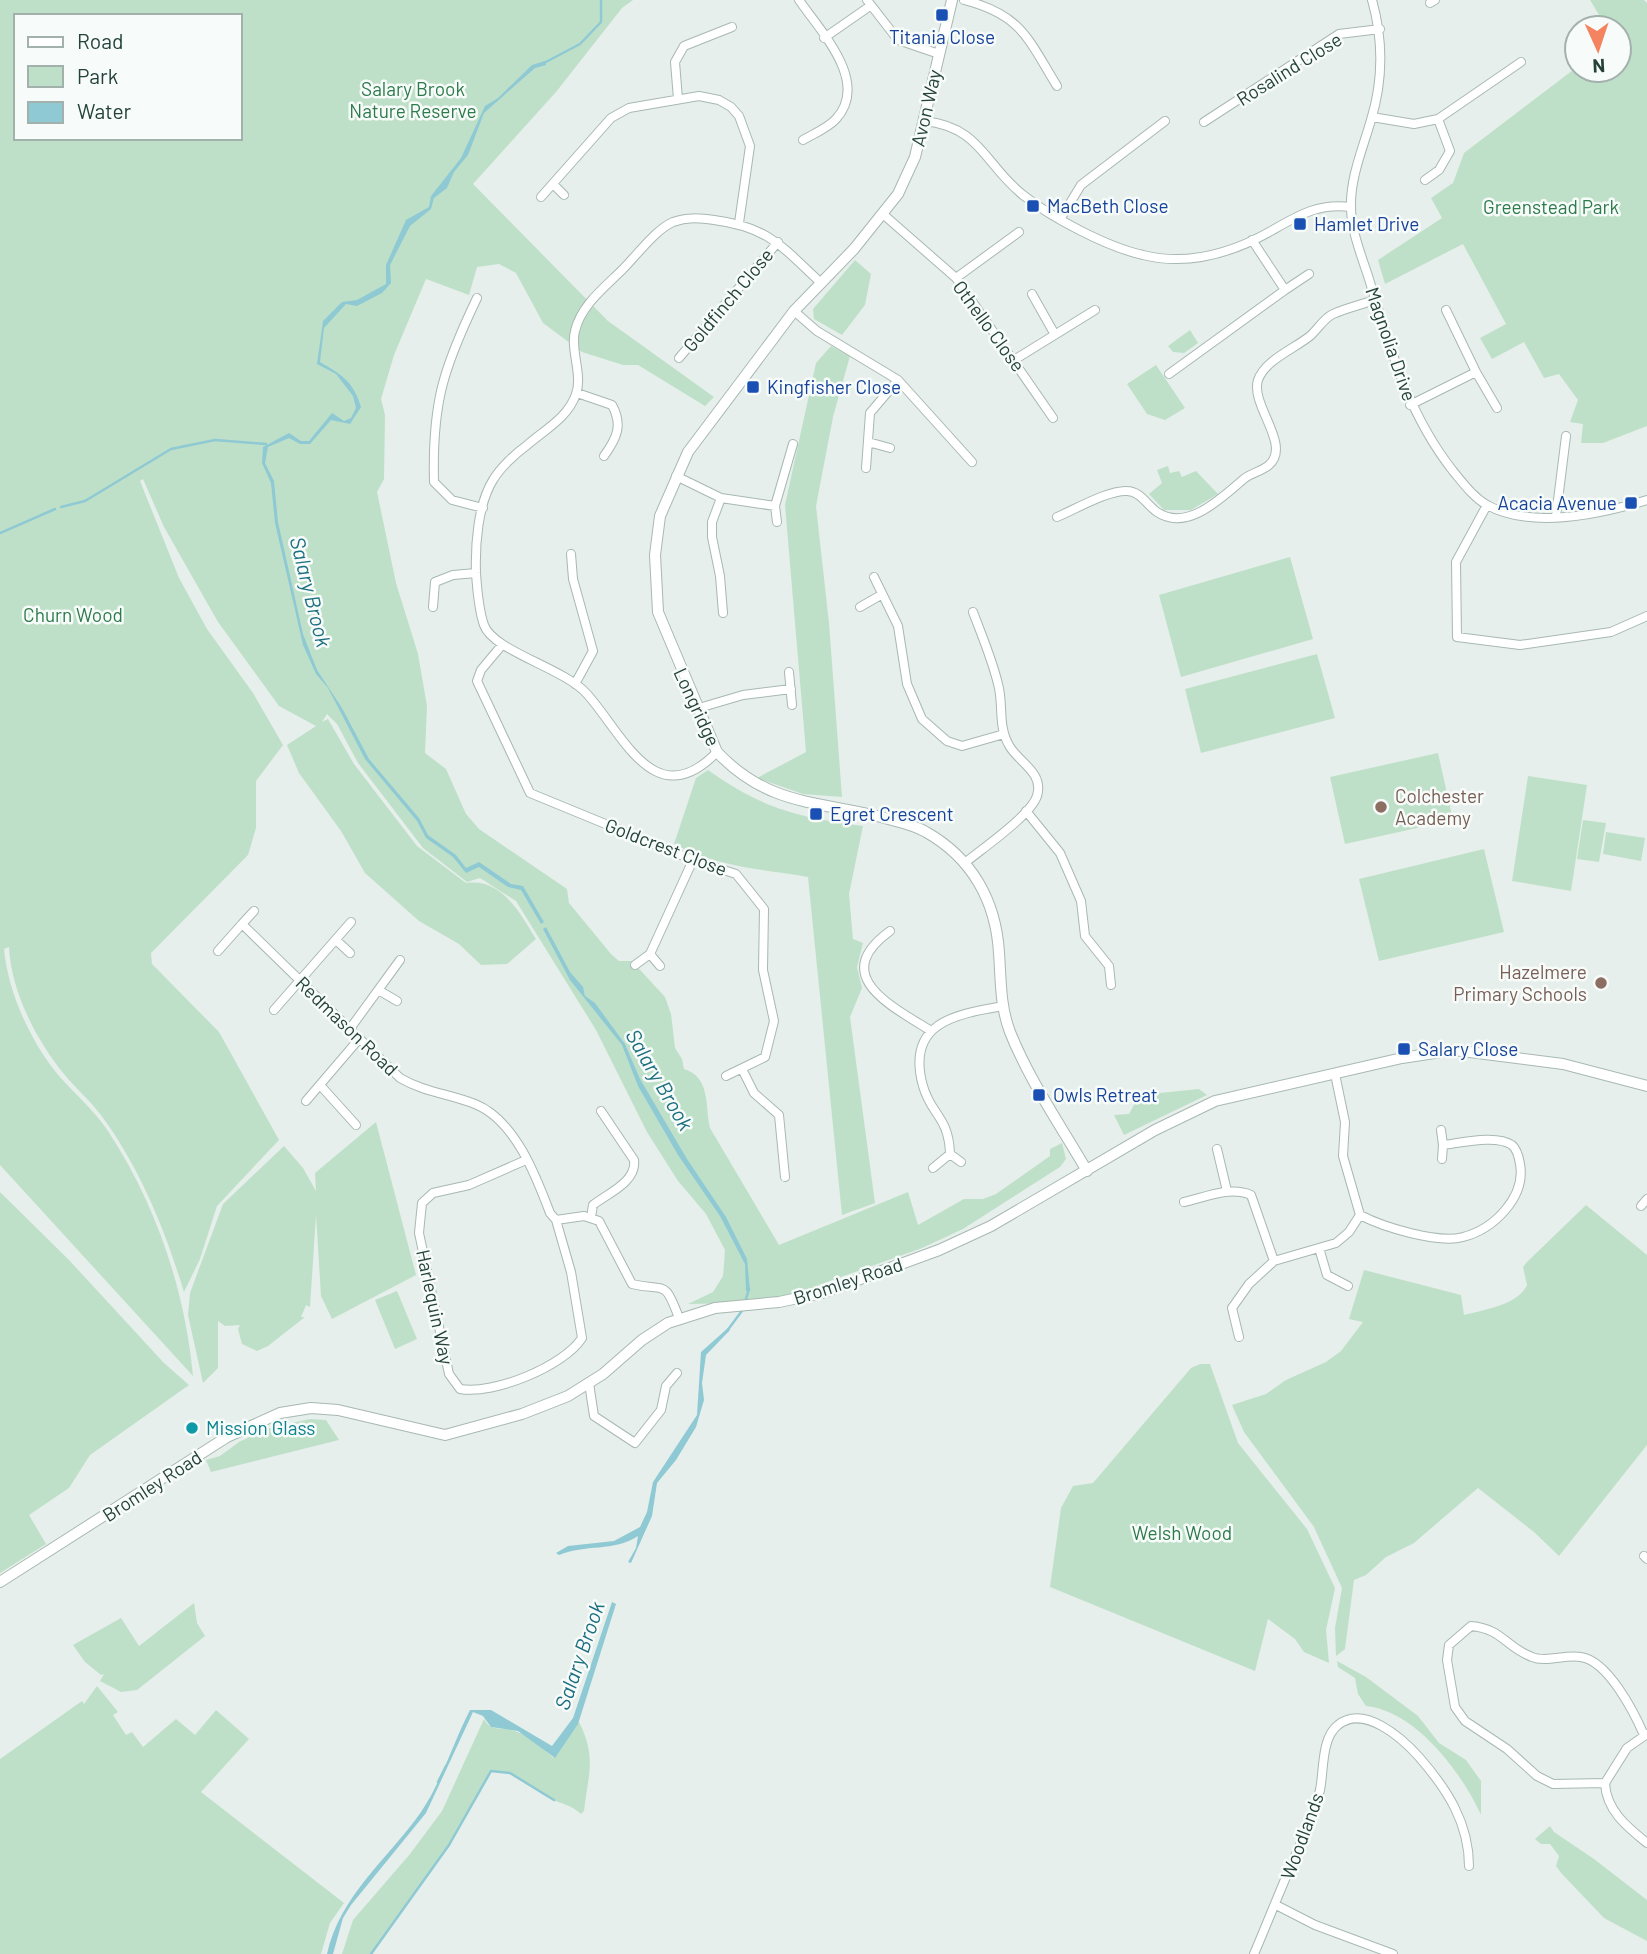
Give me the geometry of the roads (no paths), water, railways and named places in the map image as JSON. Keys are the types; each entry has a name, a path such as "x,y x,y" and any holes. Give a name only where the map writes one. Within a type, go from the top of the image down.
{"street":[{"path":"799,0 846,72 849,89 846,105 834,121 803,140"},
{"name":"Avon Way","path":"908,174 924,121 952,0"},
{"path":"964,0 994,8 1016,24 1057,86"},
{"name":"Magnolia Drive","path":"1372,0 1380,29 1380,66 1372,117 1357,163 1351,207 1374,300 1410,405 1446,462 1468,490 1487,505 1508,512 1579,517 1647,499"},
{"path":"824,38 869,3 898,40 939,54"},
{"path":"678,99 675,62 684,46 732,27"},
{"name":"Rosalind Close","path":"1203,122 1339,34 1380,29"},
{"path":"1372,117 1414,124 1438,119 1521,62"},
{"path":"541,197 611,118 629,108 699,96 719,100 739,116 750,146 739,223"},
{"path":"1425,180 1439,170 1450,151 1438,119"},
{"path":"924,121 946,124 963,132 1024,196 1100,239 1141,255 1171,260 1201,258 1252,240 1318,206 1351,207"},
{"path":"1061,218 1081,185 1166,121"},
{"name":"Longridge","path":"908,174 884,215 794,311 688,452 660,516 655,555 658,612 717,752 733,769 773,794 799,802 870,815 925,831 966,862 984,890 997,931 1003,1006 1016,1044 1087,1171"},
{"path":"553,184 564,195"},
{"name":"Othello Close","path":"884,215 956,278 1053,418"},
{"path":"717,752 703,767 680,776 664,775 636,758 617,737 587,694 575,684 549,666 502,645 484,627 476,573 483,508 493,480 526,445 553,427 577,393 575,331 589,302 671,223 695,217 739,223 761,230 778,242 820,282"},
{"path":"956,278 1019,232"},
{"path":"1252,240 1285,290"},
{"name":"Goldfinch Close","path":"679,358 778,242"},
{"path":"1169,374 1309,274"},
{"path":"1031,294 1054,333"},
{"path":"477,298 447,362 442,382 432,441 433,482 452,500 483,508"},
{"path":"1056,517 1128,490 1142,498 1158,513 1176,517 1195,515 1226,495 1248,476 1270,465 1275,456 1272,429 1260,404 1257,383 1263,368 1312,334 1330,315 1374,300"},
{"path":"1014,360 1095,310"},
{"path":"1446,310 1497,408"},
{"path":"794,311 817,331 898,380 972,462"},
{"path":"1410,405 1476,372"},
{"path":"866,468 870,413 898,380"},
{"path":"577,393 611,405 617,415 619,431 604,456"},
{"path":"1556,516 1566,436"},
{"path":"867,442 890,448"},
{"path":"777,522 775,506 793,444"},
{"path":"676,476 721,498 775,506"},
{"path":"721,498 712,522 712,537 720,576 723,613"},
{"path":"1487,505 1456,562 1457,637 1520,645 1611,632 1647,616"},
{"path":"571,554 573,579 593,650 575,684"},
{"path":"433,607 435,582 453,575 476,573"},
{"path":"874,577 898,626 907,684 922,719 947,741 962,746 1004,734"},
{"path":"860,607 881,595"},
{"path":"966,862 1026,811 1037,797 1037,779 1009,747 1004,734 999,686 973,612"},
{"name":"Goldcrest Close","path":"502,645 481,670 477,681 530,793 693,860 736,874 764,909 763,970 774,1021 765,1057 726,1076"},
{"path":"789,672 792,705"},
{"path":"699,708 743,695 791,689"},
{"path":"1026,811 1060,852 1081,901 1085,936 1110,967 1111,985"},
{"path":"635,965 650,954 693,860"},
{"path":"218,951 254,911"},
{"path":"274,1010 351,922"},
{"name":"Redmason Road","path":"242,924 400,1078 419,1089 485,1109 516,1142 550,1213 556,1220"},
{"path":"890,931 875,942 867,953 865,976 870,990 931,1031"},
{"path":"336,940 350,953"},
{"path":"650,954 660,966"},
{"path":"349,1030 400,960"},
{"path":"380,990 397,1001"},
{"path":"950,1154 949,1133 923,1086 921,1056 931,1031 942,1020 1003,1006"},
{"path":"306,1101 359,1039"},
{"name":"Bromley Road","path":"0,1582 227,1437 280,1413 326,1408 431,1434 456,1434 545,1406 589,1383 642,1340 679,1318 715,1308 794,1300 865,1278 991,1226 1199,1107 1438,1051 1469,1050 1563,1064 1647,1086"},
{"path":"742,1069 754,1093 779,1115 785,1177"},
{"path":"1238,1337 1232,1308 1249,1284 1274,1261 1336,1244 1349,1232 1360,1215 1343,1156 1345,1122 1335,1074"},
{"path":"320,1085 356,1125"},
{"path":"591,1217 593,1205 630,1179 635,1168 634,1160 601,1111"},
{"path":"1441,1130 1442,1159"},
{"path":"1360,1215 1376,1222 1450,1239 1477,1232 1516,1198 1521,1186 1518,1155 1512,1145 1497,1141 1443,1145"},
{"path":"1217,1149 1227,1191"},
{"path":"950,1154 961,1162"},
{"path":"933,1167 950,1154"},
{"name":"Harlequin Way","path":"526,1160 469,1185 433,1193 422,1203 419,1233 449,1374 460,1389 500,1387 570,1353 582,1338 572,1272 556,1220"},
{"path":"1184,1202 1227,1191 1240,1190 1251,1195 1274,1261"},
{"path":"556,1220 591,1217 605,1229 632,1284 661,1287 668,1291 679,1318"},
{"path":"1319,1248 1327,1275 1348,1286"},
{"path":"589,1383 594,1416 635,1443 661,1409 666,1386 677,1373"},
{"path":"1605,1783 1553,1784 1537,1776 1507,1749 1465,1721 1455,1707 1447,1660 1449,1645 1471,1626 1490,1628 1522,1653 1535,1659 1582,1657 1595,1662 1627,1699 1645,1735 1627,1748 1605,1783 1609,1805 1620,1819 1647,1843"},
{"name":"Woodlands","path":"1254,1954 1315,1808 1327,1741 1336,1726 1348,1719 1359,1717 1386,1729 1411,1748 1435,1776 1451,1797 1465,1832 1469,1866"},
{"path":"1276,1905 1315,1925 1393,1954"}],"water":[{"path":"545,61 546,65 535,68 484,113 468,155 454,172 447,188 434,198 431,209 410,226 390,265 391,283 382,293 357,306 346,304 324,328 320,362 340,374 350,384 361,407 350,424 331,420 310,444 300,444 289,438 268,447 265,463 274,481 278,522 303,634 317,670 342,708 369,759 419,818 428,835 456,855 466,868 479,862 511,884 523,886 544,922 541,924 521,890 508,887 479,867 466,873 453,857 426,838 417,821 365,759 328,688 316,674 303,645 275,523 271,483 262,463 263,447 289,433 301,441 309,441 332,413 344,421 351,418 356,408 353,396 336,374 317,364 323,321 342,302 357,300 386,284 386,265 406,220 429,207 431,196 461,158 485,106 498,98 532,65"},
{"path":"546,927 570,972 583,987 585,996 595,1003 625,1044 640,1079 687,1159 726,1217 747,1259 750,1291 746,1291 745,1264 720,1216 678,1155 638,1086 622,1045 570,980 543,929"},
{"path":"728,1328 730,1330 706,1355 702,1383 704,1400 696,1427 676,1460 657,1483 652,1516 631,1563 628,1562 636,1548 638,1536 619,1544 559,1555 556,1553 568,1546 614,1541 640,1527 647,1512 653,1482 697,1415 701,1352"},
{"path":"612,1602 616,1604 578,1724 555,1758 518,1731 491,1727 483,1716 473,1712 426,1813 351,1905 343,1918 333,1954 327,1954 333,1933 354,1896 421,1812 470,1710 491,1710 552,1746 573,1718"}],"waterway":[{"name":"Salary Brook","path":"544,63 580,44 601,22 601,0"},
{"path":"61,507 85,501 171,449 215,440 266,444"},
{"path":"0,533 55,509"},
{"name":"Salary Brook","path":"745,1302 749,1289"},
{"name":"Salary Brook","path":"727,1331 744,1308"},
{"name":"Salary Brook","path":"438,1782 446,1766"},
{"path":"371,1954 449,1845 491,1771 510,1773 554,1800"}],"place":[{"name":"Titania Close","path":"942,15"},
{"name":"MacBeth Close","path":"1033,206"},
{"name":"Hamlet Drive","path":"1300,224"},
{"name":"Kingfisher Close","path":"753,387"},
{"name":"Acacia Avenue","path":"1631,503"},
{"name":"Colchester Academy","path":"1381,807"},
{"name":"Egret Crescent","path":"816,814"},
{"name":"Hazelmere Primary Schools","path":"1601,983"},
{"name":"Salary Close","path":"1404,1049"},
{"name":"Owls Retreat","path":"1039,1095"},
{"name":"Mission Glass","path":"192,1428"}],"park label":[{"name":"Salary Brook Nature Reserve","path":"413,100"},
{"name":"Greenstead Park","path":"1551,207"},
{"name":"Churn Wood","path":"73,615"},
{"name":"Welsh Wood","path":"1182,1533"}]}
